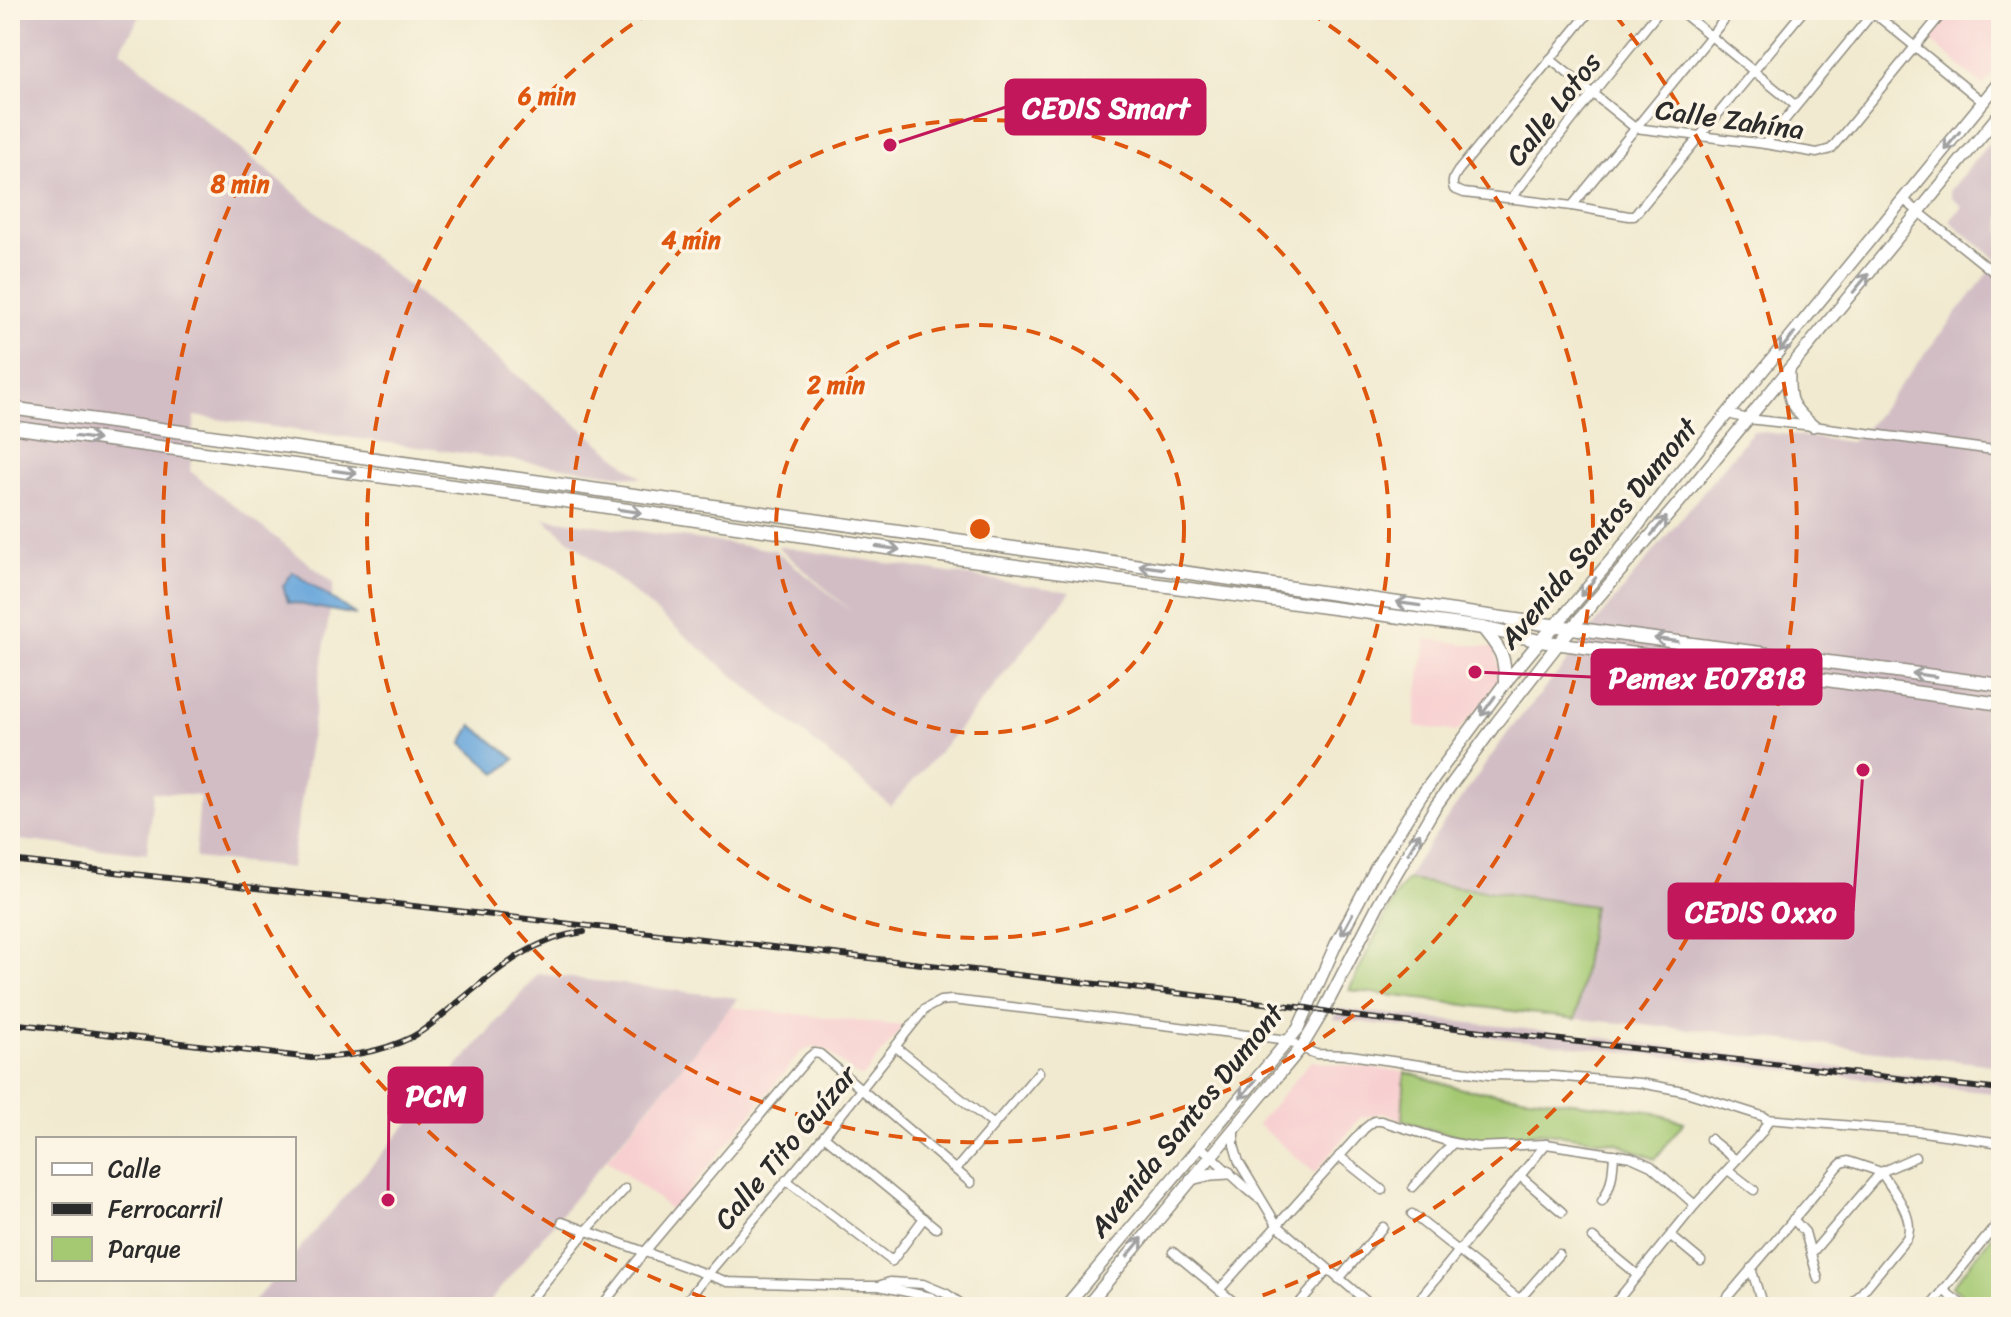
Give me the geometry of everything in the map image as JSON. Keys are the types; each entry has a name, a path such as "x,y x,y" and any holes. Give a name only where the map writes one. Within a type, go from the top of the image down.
{"main road":[{"name":"Avenida Santos Dumont","path":"1065,1307 1298,1029 1336,944 1376,868 1421,796 1505,683 1617,553 1673,480 2001,80"},
{"name":"Avenida Santos Dumont","path":"1086,1307 1301,1048 1435,807 1559,643 2001,112"},
{"path":"1789,369 1791,401 1796,412 1813,426"},
{"path":"10,408 1572,628 2001,685"},
{"path":"10,427 1483,628 1540,641 2001,704"},
{"path":"580,503 581,487"},
{"path":"1617,553 1628,563"},
{"path":"1483,628 1502,654 1505,683"},
{"path":"1191,1179 1229,1173"}],"street":[{"path":"1591,10 1458,171 1453,179 1458,191 1629,216 1637,214 1804,10"},
{"name":"Calle Lotos","path":"1511,199 1660,10"},
{"path":"1679,10 1795,105"},
{"path":"1572,206 1732,10"},
{"path":"1915,46 1945,10"},
{"path":"1765,144 1872,11 1983,102"},
{"name":"Calle Zahína","path":"1550,59 1635,128 1817,153 1831,149 1915,46"},
{"path":"1904,200 2001,278"},
{"path":"1728,414 2001,451"},
{"name":"Calle Tito Guízar","path":"682,1307 932,1004 952,1000 1289,1040"},
{"path":"1289,1040 1316,1054 1350,1055 1489,1075 1640,1083 1683,1091 1763,1116 2001,1143"},
{"path":"896,1047 994,1125"},
{"path":"601,1307 814,1053 820,1054 971,1183"},
{"path":"956,1169 1039,1072"},
{"path":"1612,1307 1695,1205 1766,1127 1763,1116"},
{"path":"1219,1290 1374,1121 1477,1147 1546,1144 1631,1157 1651,1166 1695,1205"},
{"path":"1234,1129 1239,1162 1277,1225 1373,1307"},
{"path":"824,1136 936,1228"},
{"path":"1710,1139 1736,1160"},
{"path":"1413,1187 1453,1143"},
{"path":"1413,1307 1546,1144"},
{"path":"1199,1145 1259,1198"},
{"path":"1602,1201 1613,1174 1614,1154"},
{"path":"1339,1156 1382,1190"},
{"path":"1811,1254 1881,1172 1915,1157"},
{"path":"1719,1307 1842,1163 1853,1161 1881,1172 1905,1211 1910,1231 1850,1307"},
{"path":"1728,1170 1754,1190"},
{"path":"1520,1176 1562,1212"},
{"path":"786,1180 892,1261"},
{"path":"525,1307 587,1230 625,1189"},
{"path":"1412,1214 1529,1307"},
{"path":"890,1286 892,1261 924,1218"},
{"path":"1793,1219 1805,1232 1818,1279"},
{"path":"1930,1307 2001,1219"},
{"path":"562,1222 728,1282 878,1286 923,1284 966,1307"},
{"path":"1339,1279 1383,1227"},
{"path":"1671,1236 1701,1261"},
{"path":"1593,1238 1638,1275"},
{"path":"1173,1252 1240,1307"},
{"path":"1513,1307 1559,1254"},
{"path":"1751,1268 1763,1307"},
{"path":"1296,1307 1328,1270"},
{"path":"890,1286 931,1297 950,1307"},
{"path":"1943,1290 1965,1307"}],"shaded area":[{"path":"10,10 144,10 120,50 642,478 195,416 190,471 334,583 291,868 195,858 200,796 153,792 147,854 10,839"},
{"path":"1952,10 2001,10 2001,64 1983,86 1928,38"},
{"path":"2001,128 2001,1066 1701,1030 1576,1019 1593,906 1407,880 1417,861 1509,731 1753,431 1851,442 1869,425 1998,261 1950,221 1962,206 1952,198 1950,191"},
{"path":"543,518 775,550 853,613 777,546 1071,592 954,735 891,806"},
{"path":"1426,639 1495,648 1500,677 1486,699 1457,732 1416,726"},
{"path":"538,974 738,998 485,1307 249,1307 271,1281 296,1281 296,1253"},
{"path":"730,1007 903,1026 863,1077 857,1076 826,1050 812,1047 801,1052 673,1211 607,1160"},
{"path":"1340,1009 2001,1086 2001,1094 1333,1019"},
{"path":"1311,1061 1405,1072 1402,1120 1382,1113 1360,1118 1315,1173 1257,1124"}],"green space":[{"path":"1407,880 1593,906 1576,1019 1349,990 1395,896"},
{"path":"1405,1072 1462,1089 1648,1111 1684,1122 1655,1159 1617,1143 1541,1132 1481,1140 1435,1131 1402,1120"},
{"path":"2001,1231 2001,1307 1978,1307 1952,1287 1994,1233"}],"water":[{"path":"293,572 356,615 288,602 283,586"},
{"path":"472,725 515,759 497,774 462,743"}],"railway":[{"path":"10,860 2001,1090"},
{"path":"10,1023 311,1058 363,1053 388,1047 417,1034 529,950 564,936 584,932"}],"place":[{"name":"CEDIS Smart","path":"890,145"},
{"name":"Pemex E07818","path":"1475,672"},
{"name":"CEDIS Oxxo","path":"1863,770"},
{"name":"PCM","path":"388,1200"}]}
